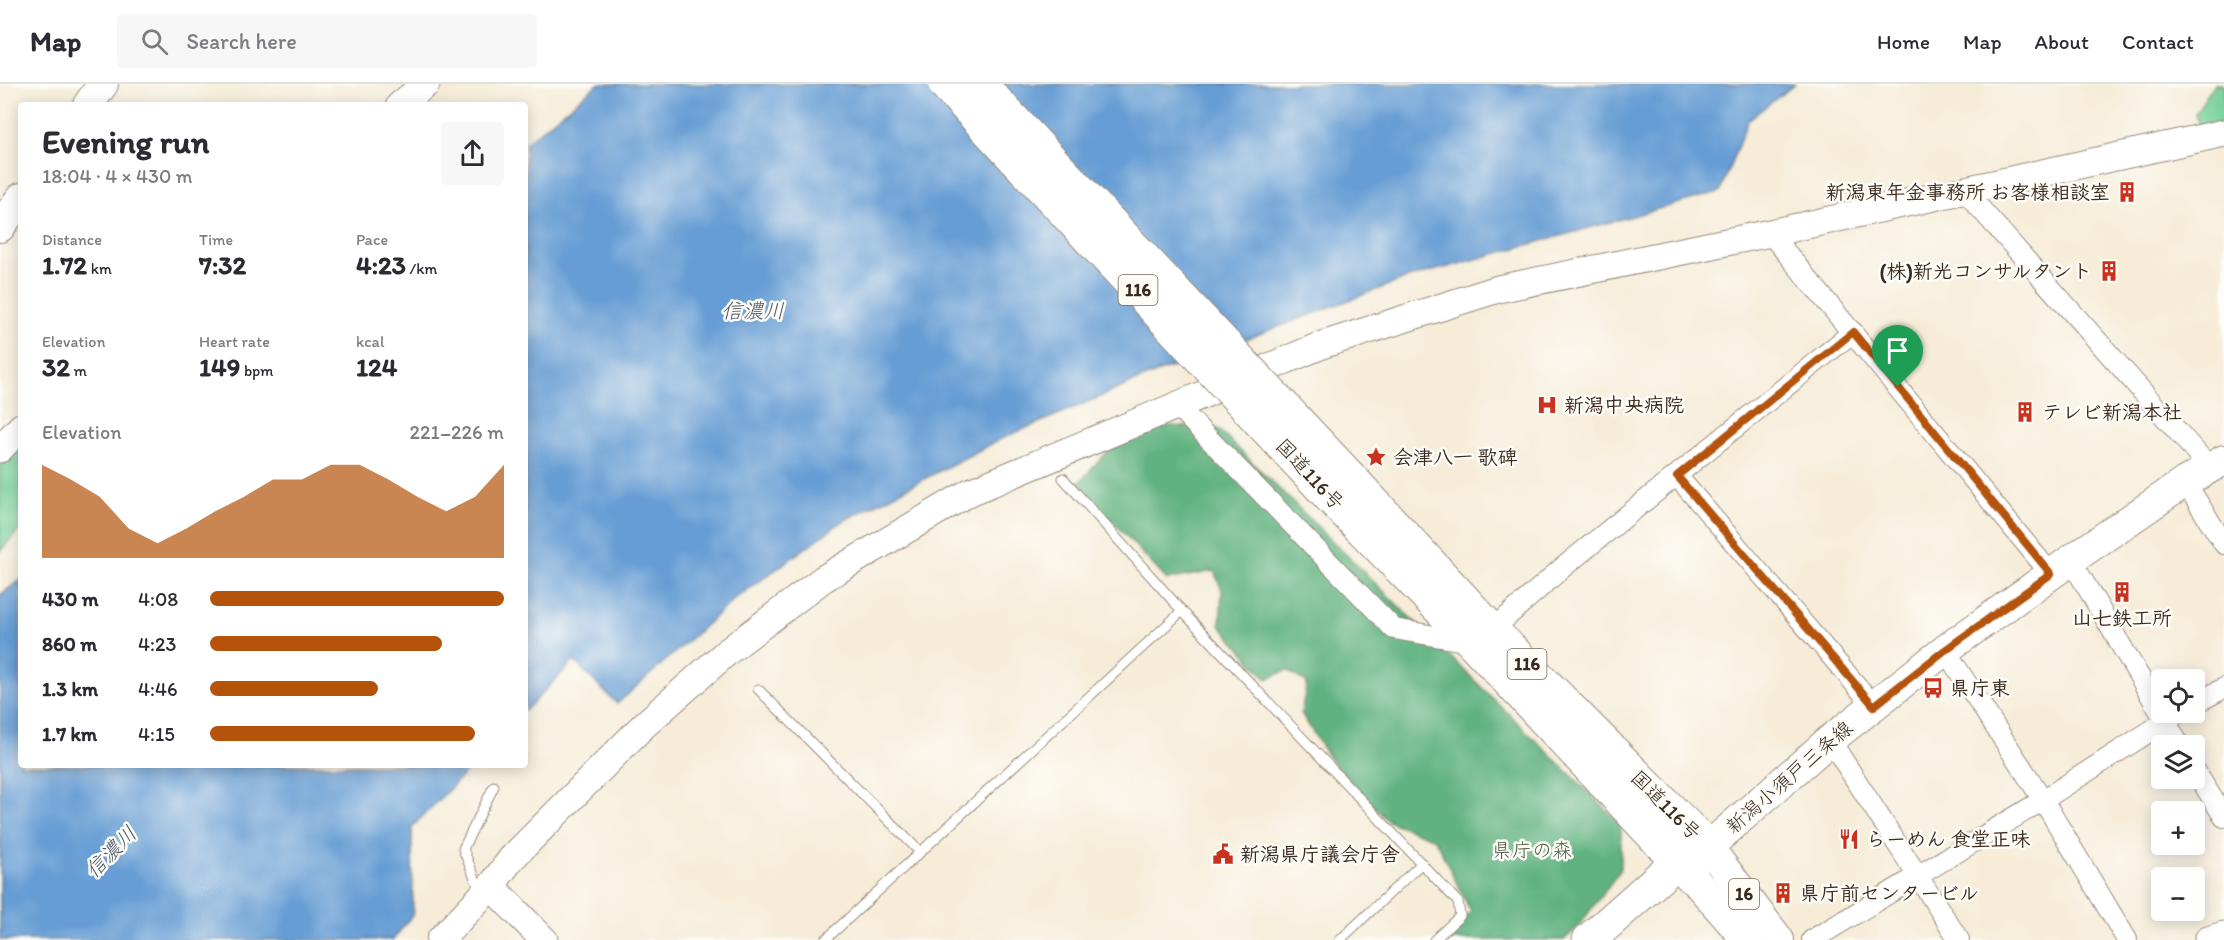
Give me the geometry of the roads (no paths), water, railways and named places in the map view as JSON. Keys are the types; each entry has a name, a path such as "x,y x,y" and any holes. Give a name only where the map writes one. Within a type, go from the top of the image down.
{"highway":[{"name":"国道116号","path":"945,84 1340,487 1482,636 1685,869"},
{"name":"国道116号","path":"980,84 1340,487"},
{"name":"国道116号","path":"1482,636 1708,847 1620,940"},
{"name":"国道116号","path":"1589,940 1685,869"}],"main road":[{"path":"90,102 103,84"},
{"path":"0,227 18,202"},
{"name":"新潟小須戸三条線","path":"1708,847 1830,741 1945,650 2061,567 2206,470"},
{"name":"16","path":"1708,847 1779,940"},
{"name":"16","path":"1685,869 1747,940"}],"street":[{"path":"404,102 426,84"},
{"path":"440,940 487,891 512,858 643,726 727,652 823,579 970,492 1322,345 1498,289 1770,233 2224,133"},
{"path":"1963,189 2206,470 2224,544"},
{"path":"1770,233 1853,332 2061,567 2151,688"},
{"path":"1176,405 1394,629 1482,636 1853,332"},
{"path":"0,414 18,424"},
{"path":"0,449 18,429"},
{"path":"1677,476 1874,706"},
{"path":"1945,650 2043,800 2127,940"},
{"path":"2205,699 2224,688"},
{"path":"1812,940 2043,800 2164,723"},
{"path":"1830,741 1959,940"},
{"path":"2205,787 2224,818"},
{"path":"487,891 544,940"}],"lane":[{"path":"1063,478 1182,612 1458,902 1460,916 1434,940"},
{"path":"825,940 1182,612"},
{"path":"758,689 920,852"},
{"path":"487,891 463,849 494,786"},
{"path":"1340,940 1422,863"}],"water":[{"name":"信濃川","path":"598,84 1795,84 1748,120 1720,192 1408,278 1151,375 1001,439 843,521 735,599 617,704 574,661 528,708 528,141"},
{"name":"信濃川","path":"18,582 18,768 470,768 412,827 413,914 393,940 0,940 0,595"}],"place":[{"name":"新潟東年金事務所 お客様相談室","path":"2127,192"},
{"name":"(株)新光コンサルタント","path":"2109,271"},
{"name":"新潟中央病院","path":"1547,405"},
{"name":"テレビ新潟本社","path":"2025,412"},
{"name":"会津八一 歌碑","path":"1376,457"},
{"name":"山七鉄工所","path":"2122,592"},
{"name":"県庁東","path":"1933,688"},
{"name":"らーめん 食堂正味","path":"1849,839"},
{"name":"新潟県庁議会庁舎","path":"1223,854"},
{"name":"県庁前センタービル","path":"1783,893"}],"park label":[{"name":"県庁の森","path":"1532,850"}]}
